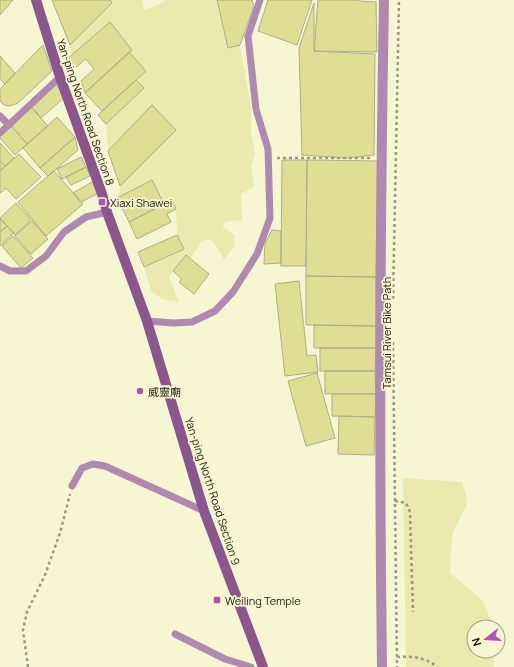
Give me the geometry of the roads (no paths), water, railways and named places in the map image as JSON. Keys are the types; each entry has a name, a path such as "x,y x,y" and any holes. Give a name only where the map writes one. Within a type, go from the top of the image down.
{"street":[{"name":"Yan-ping North Road Section 8","path":"36,0 60,76 107,212 147,321"},
{"path":"382,667 380,476 384,0"},
{"name":"Yan-ping North Road Section 9","path":"147,321 204,511 262,667"}],"lane":[{"path":"147,321 174,323 192,322 215,311 233,292 257,254 270,218 268,149 256,108 248,36 260,0"},
{"path":"0,133 60,76"},
{"path":"0,116 9,125"},
{"path":"0,266 10,270 26,271 46,256 64,232 86,217 107,212"},
{"path":"72,486 82,468 93,464 105,466 204,511"},
{"path":"175,634 225,659 251,667"}],"place":[{"name":"Xiaxi Shawei","path":"102,202"},
{"name":"威靈廟","path":"140,391"},
{"name":"Weiling Temple","path":"217,600"}]}
